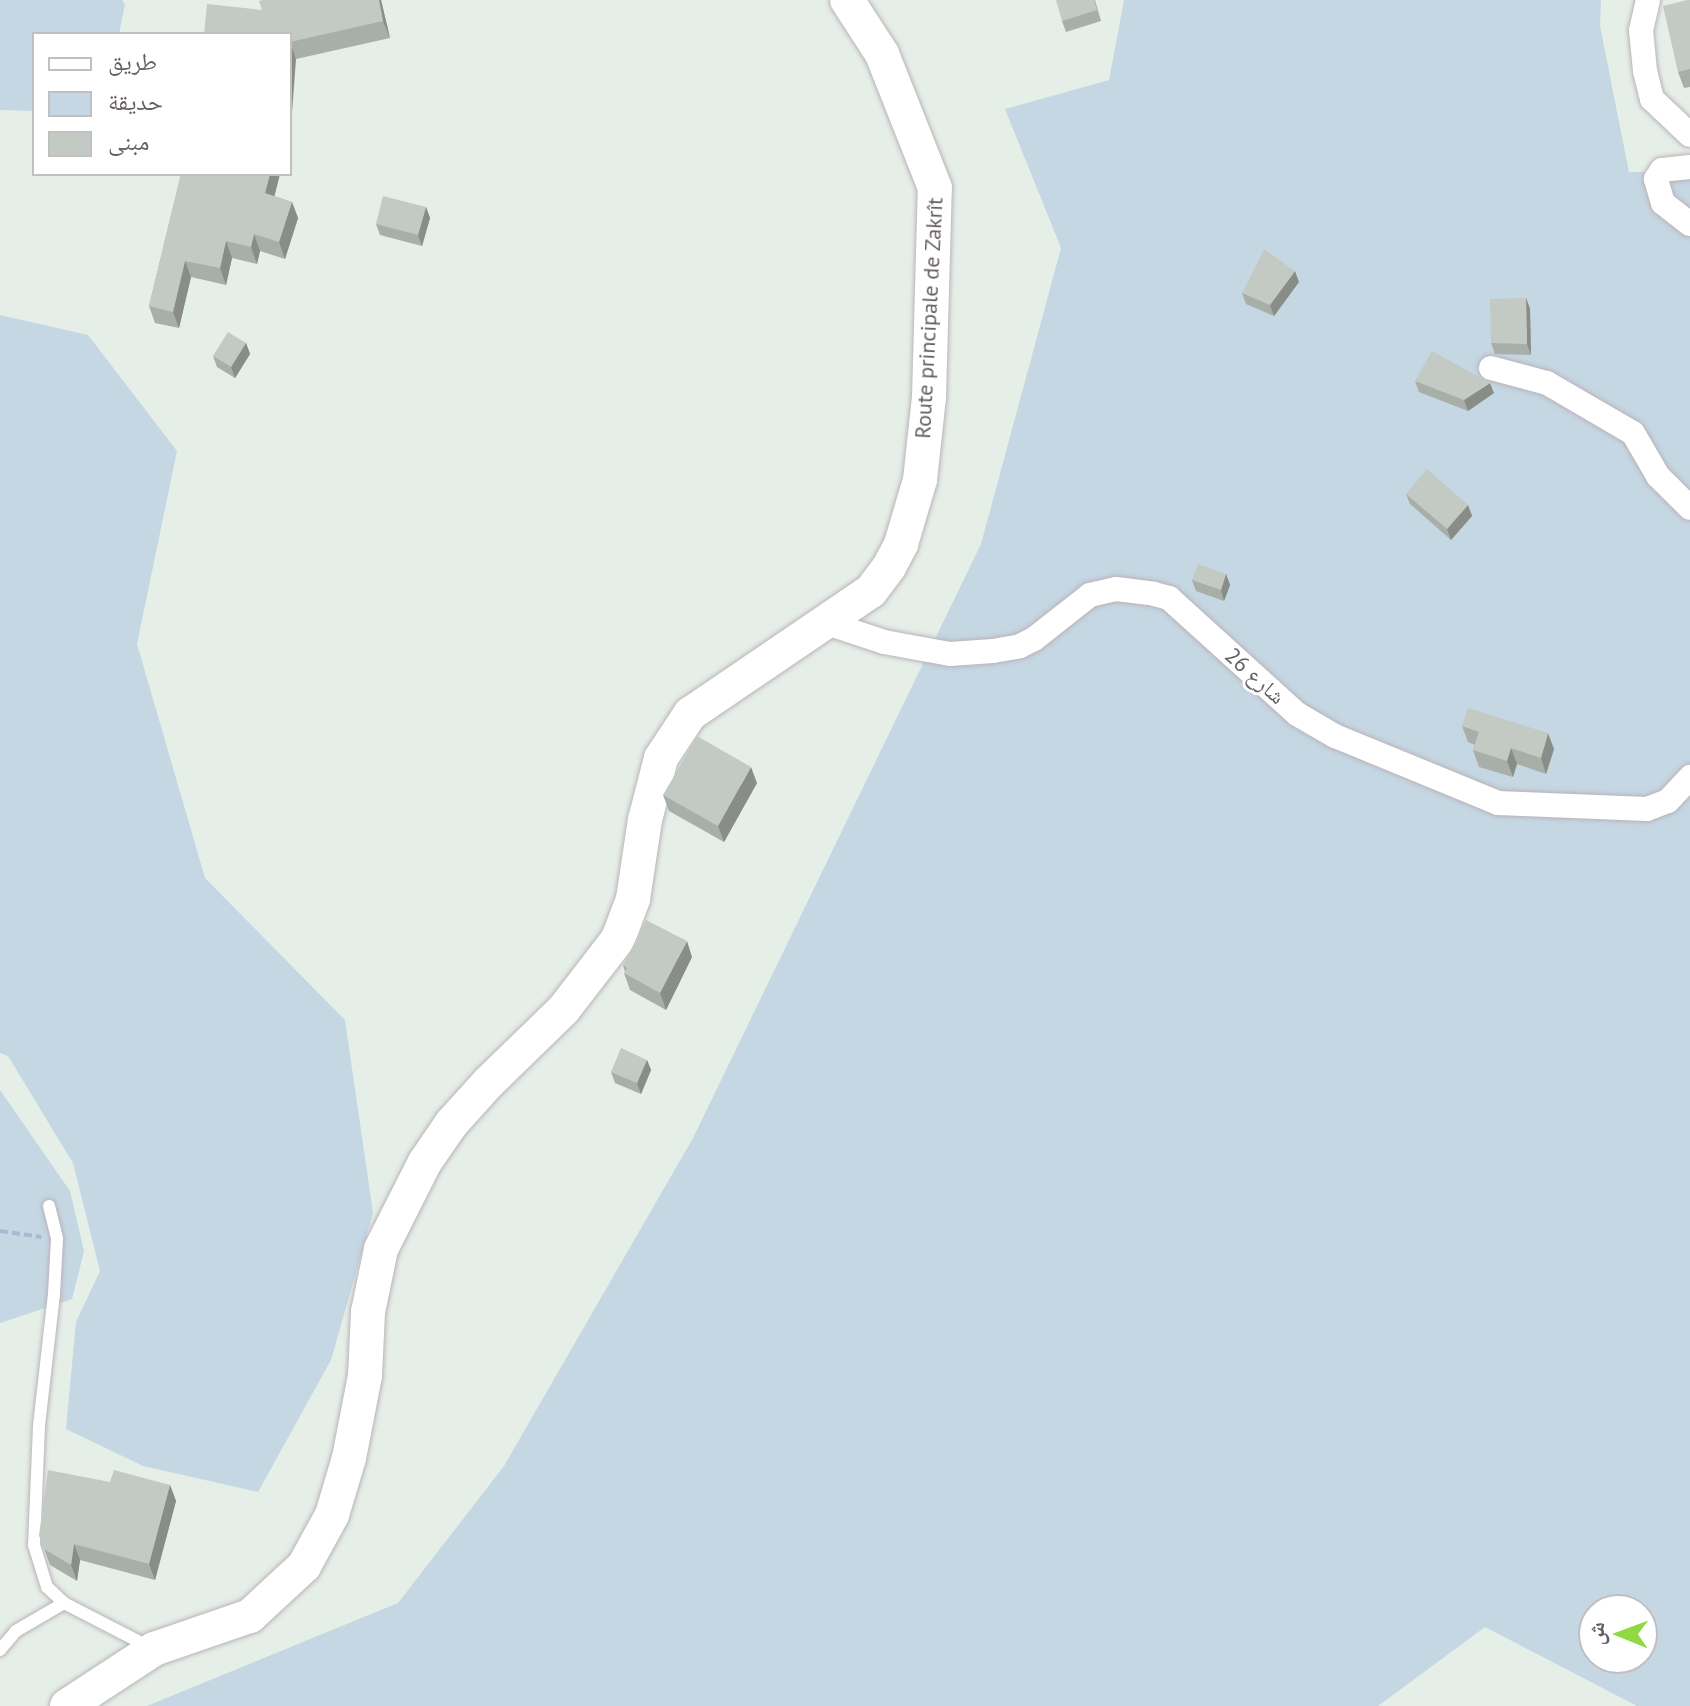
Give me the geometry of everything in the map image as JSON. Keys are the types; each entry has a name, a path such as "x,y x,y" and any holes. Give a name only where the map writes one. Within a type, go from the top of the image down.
{"street":[{"name":"Route principale de Zakrît","path":"154,1649 250,1616 304,1566 332,1515 349,1458 365,1376 368,1312 381,1249 400,1204 451,1124 564,1009 618,939 633,899 645,820 661,758 690,714 871,591 901,544 920,480 929,397 935,188 882,54 847,0"},
{"path":"1648,0 1641,30 1652,99 1690,135"},
{"path":"1690,167 1662,170 1656,179 1663,203 1690,224"},
{"path":"1491,368 1547,383 1633,433 1646,450 1658,476 1686,499"},
{"name":"شارع 26","path":"827,623 884,642 937,651 993,651 1020,646 1034,639 1070,607 1090,595 1116,589 1154,594 1169,598 1297,714 1335,736 1498,803 1647,809 1668,801 1690,777"},
{"path":"67,1706 154,1649"}],"lane":[{"path":"49,1206 57,1239 39,1426 34,1545 47,1587 64,1603 154,1649"},
{"path":"0,1650 16,1631 64,1603"}],"path":[{"path":"0,1231 57,1239"}],"green space":[{"path":"0,0 122,0 125,4 119,32 32,32 32,111 0,110"},
{"path":"1124,0 1601,0 1600,26 1629,172 1690,172 1690,1706 1637,1706 1485,1627 1378,1706 147,1706 398,1603 504,1466 693,1138 981,544 1061,248 1005,109 1109,80"},
{"path":"0,315 88,335 177,451 137,644 205,878 345,1020 373,1213 331,1360 258,1492 143,1466 66,1429 76,1322 100,1271 73,1163 8,1056 0,1053"},
{"path":"0,1090 70,1191 84,1251 72,1299 0,1323"}],"building":[{"path":"379,0 383,21 292,42 292,32 204,32 207,4 262,10 259,1"},
{"path":"1056,0 1094,0 1097,10 1062,21"},
{"path":"1690,0 1690,69 1678,72 1663,6"},
{"path":"181,176 269,176 265,193 292,202 279,242 254,234 251,247 226,241 220,268 185,261 173,312 149,306"},
{"path":"383,196 426,207 418,235 376,224"},
{"path":"1264,249 1295,271 1270,305 1242,293"},
{"path":"1526,298 1527,344 1491,343 1490,299"},
{"path":"228,332 246,343 231,367 213,356"},
{"path":"1432,351 1490,383 1464,400 1415,381"},
{"path":"1427,469 1468,505 1447,529 1406,494"},
{"path":"1198,564 1226,574 1221,590 1192,580"},
{"path":"1468,708 1548,733 1541,758 1511,748 1507,761 1473,750 1479,732 1462,726"},
{"path":"697,736 751,767 718,826 663,795"},
{"path":"646,920 687,941 660,993 624,973 627,968 623,965"},
{"path":"621,1048 647,1060 637,1083 611,1072"},
{"path":"48,1470 110,1482 114,1470 170,1485 149,1564 74,1544 71,1565 44,1549 39,1535"}]}
